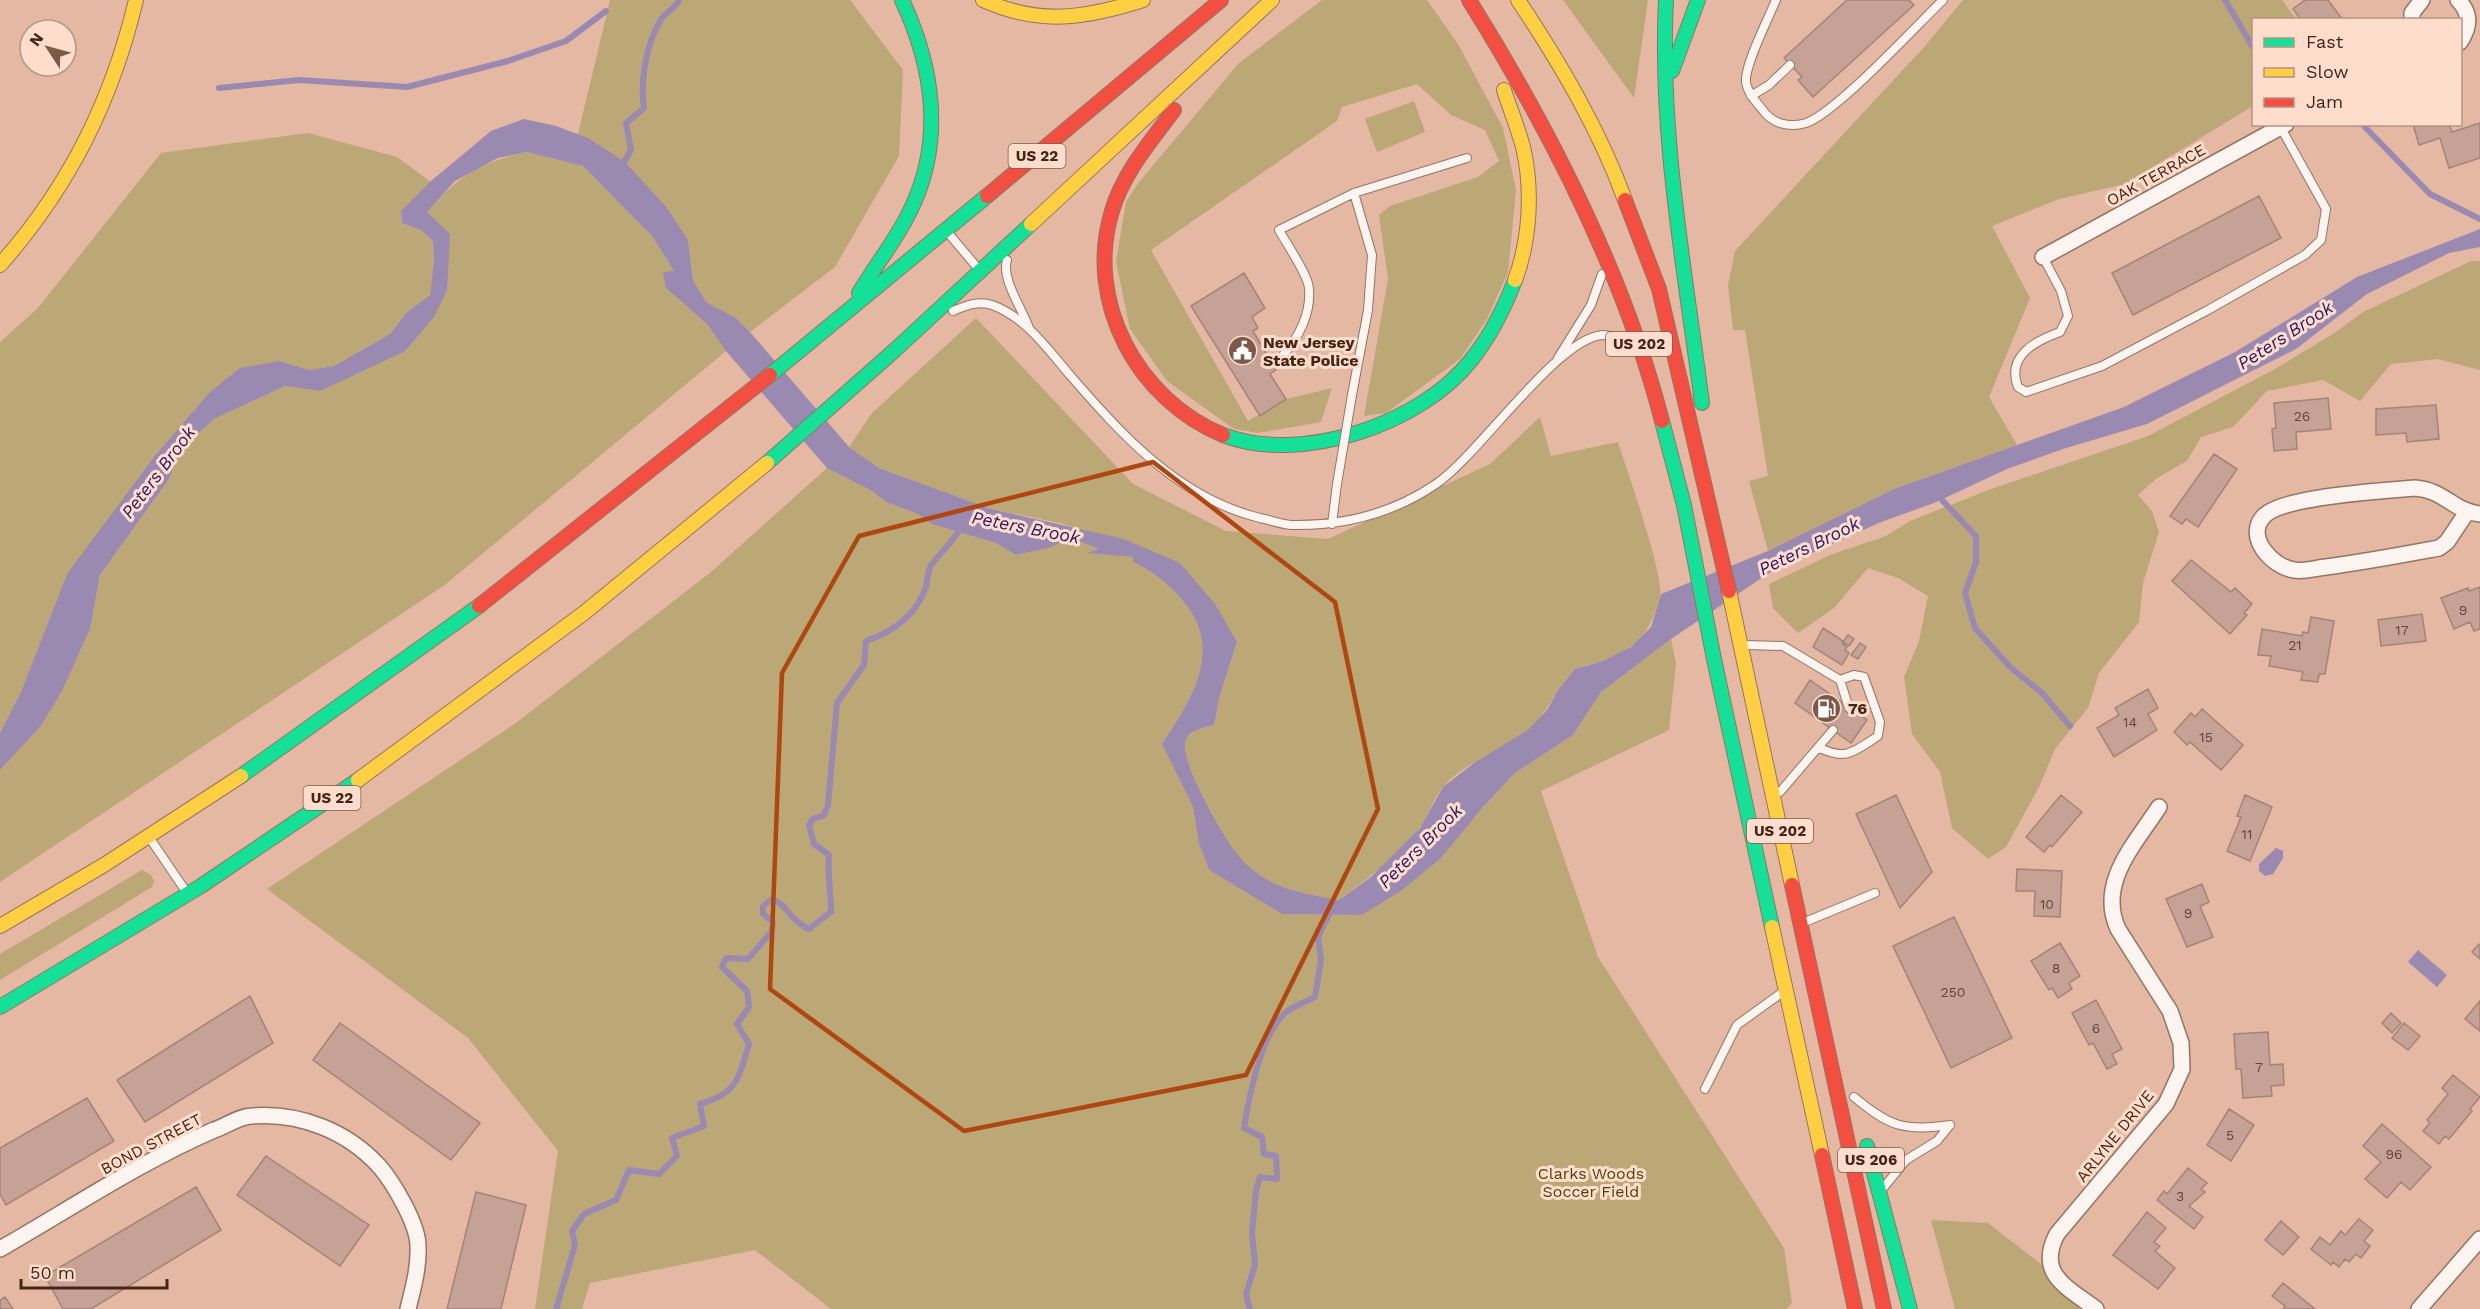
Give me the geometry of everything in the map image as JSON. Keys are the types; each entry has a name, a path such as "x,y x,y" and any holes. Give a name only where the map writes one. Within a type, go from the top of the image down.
{"main road":[{"path":"0,265 45,212 73,170 98,121 113,81 129,37 136,0"},
{"path":"850,310 912,207 927,158 932,131 928,66 918,34 902,0"},
{"path":"983,0 1021,14 1061,16 1102,13 1143,0"},
{"name":"US 22","path":"0,926 232,782 449,630 561,545 801,350 1221,0"},
{"name":"US 22","path":"0,1007 65,970 277,836 492,684 646,564 853,388 1272,0"},
{"path":"1195,69 1180,103 1130,168 1110,214 1103,260 1107,294 1120,337 1145,379 1161,397 1196,423 1224,437 1264,446 1300,445 1347,439 1367,433 1407,413 1436,395 1453,379 1485,345 1497,324 1521,265 1529,216 1529,187 1523,146 1508,98 1475,35 1468,0"},
{"name":"US 202","path":"1468,0 1542,127 1604,251 1647,369 1684,505 1714,659 1856,1309"},
{"name":"US 202","path":"1518,0 1553,53 1611,162 1635,219 1670,329 1884,1309"},
{"path":"1666,0 1664,40 1671,155 1678,226 1700,368 1708,495"},
{"path":"1668,88 1677,53 1698,0"},
{"path":"1820,1017 1847,1069"},
{"name":"US 206","path":"1853,1092 1910,1309"},
{"path":"1847,1309 1852,1293"}],"street":[{"path":"2412,18 2412,13 2422,0"},
{"path":"2462,39 2467,31 2469,20 2468,5"},
{"name":"OAK TERRACE","path":"2043,257 2284,126"},
{"path":"2415,488 2432,489 2473,513 2439,548 2373,561 2295,571 2281,566 2262,550 2258,537 2262,517 2272,510 2300,501 2415,488"},
{"name":"ARLYNE DRIVE","path":"2096,1309 2066,1286 2053,1272 2048,1263 2054,1241 2166,1104 2182,1070 2181,1043 2170,1011 2118,929 2111,914 2110,897 2114,881 2160,807"},
{"name":"BOND STREET","path":"0,1249 184,1143 250,1115 284,1116 312,1122 343,1136 372,1158 387,1175 409,1216 418,1244 417,1268 408,1309"},
{"path":"2419,1309 2480,1239"}],"lane":[{"path":"1776,0 1750,61 1745,81 1751,96 1766,116 1786,126 1808,122 1838,101 1943,0"},
{"path":"1751,96 1769,85 1790,64"},
{"path":"2043,257 2061,291 2068,316 2060,332 2035,341 2021,356 2014,376 2018,387 2026,392 2112,360 2305,255 2321,240 2326,209 2284,126"},
{"path":"1284,354 1297,339 1305,319 1310,288 1279,230 1354,194 1467,158"},
{"path":"1332,524 1352,394 1368,310 1372,255 1354,194"},
{"path":"946,231 980,271"},
{"path":"1015,237 1006,264 1006,275 1029,328"},
{"path":"1554,364 1591,305 1601,281 1604,251"},
{"path":"924,324 976,303 992,304 1029,328 1108,418 1172,478 1203,498 1239,513 1287,525 1332,524 1372,515 1407,501 1438,483 1470,454 1554,364 1583,342 1602,335 1617,338 1631,347 1647,369"},
{"path":"1740,645 1783,646 1840,680 1849,708"},
{"path":"1820,748 1836,756 1847,754 1878,736 1880,722 1864,677 1854,675 1840,680"},
{"path":"1773,799 1820,748 1833,730"},
{"path":"148,836 187,894"},
{"path":"1801,923 1875,893"},
{"path":"1705,1089 1737,1025 1786,990"},
{"path":"1853,1092 1881,1120 1898,1125 1928,1128 1950,1125 1937,1141 1906,1160 1880,1193"}],"highlighted area":[{"path":"1153,462 1335,602 1378,809 1246,1075 964,1131 770,989 782,673 859,536"}],"green space":[{"path":"610,0 850,0 903,70 899,156 835,267 750,332 736,318 706,302 693,280 688,240 578,134"},
{"path":"1322,0 1427,0 1458,44 1503,128 1516,190 1508,272 1487,319 1460,359 1386,413 1364,416 1388,279 1379,215 1390,206 1478,177 1499,161 1485,130 1451,115 1417,84 1342,107 1337,121 1151,250 1248,421 1286,399 1332,388 1321,422 1258,433 1234,429 1167,381 1130,329 1116,262 1126,202 1139,182 1239,63"},
{"path":"1563,0 1648,0 1634,98"},
{"path":"1963,0 2282,0 2295,18 2252,18 2252,107 2125,184 2059,199 1992,226 2030,298 1989,397 2017,445 1894,489 1768,551 1749,481 1768,476 1745,330 1733,330 1728,285 1735,251 1925,46"},
{"path":"1414,101 1425,132 1377,152 1365,119"},
{"path":"308,133 397,157 431,182 401,211 402,223 421,230 433,241 434,261 430,295 406,313 390,334 334,366 309,370 279,361 240,368 110,518 67,574 21,692 0,733 0,342 38,308 161,153"},
{"path":"527,152 583,166 652,236 674,271 666,288 707,324 726,351 446,584 0,882 0,770 41,726 62,691 90,629 100,575 169,479 180,451 214,419 285,386 320,391 447,290 427,212 449,189 482,166"},
{"path":"2471,261 2480,261 2480,370 2438,359 2391,364 2360,401 2323,380 2267,391 2233,427 2201,437 2187,461 2157,478 2138,495 2152,511 2159,532 2143,583 2139,622 2099,673 2088,708 2055,749 2039,787 2006,847 1988,859 1952,828 1940,772 1912,734 1904,677 1919,641 1928,596 1898,578 1868,568 1834,608 1798,633 1773,608 1769,584 1830,555 1886,536 1910,521 1991,489 2148,436 2273,370 2336,332 2363,312"},
{"path":"976,318 1133,484 1226,531 1328,539 1490,464 1540,417 1551,456 1618,442 1657,568 1660,596 1652,620 1640,638 1623,652 1574,671 1542,715 1520,737 1452,778 1443,787 1423,822 1403,847 1339,900 1298,892 1270,881 1258,874 1237,855 1203,798 1188,763 1185,749 1186,739 1194,731 1214,725 1220,695 1237,642 1180,563 1060,523 991,509 879,468 849,447 872,413"},
{"name":"Clarks Woods Soccer Field","path":"827,468 872,491 886,502 918,514 932,524 996,543 1016,555 1049,548 1072,538 1100,549 1089,553 1134,557 1133,562 1154,574 1173,590 1196,620 1202,639 1202,657 1192,692 1162,744 1193,807 1199,844 1209,870 1282,914 1362,915 1482,808 1515,773 1573,735 1601,692 1671,639 1676,663 1669,730 1541,791 1598,957 1784,1248 1792,1303 1786,1309 831,1309 755,1250 590,1283 582,1309 535,1309 558,1151 468,1038 267,889 516,723 711,572"},
{"path":"142,870 151,875 154,881 152,887 0,980 0,954"},
{"path":"1931,1220 1988,1223 2099,1309 1955,1309"}],"water":[{"name":"Peters Brook","path":"524,119 556,126 588,138 625,162 667,208 688,240 693,280 706,302 736,318 849,447 879,468 991,509 1124,539 1180,563 1215,604 1237,642 1220,695 1214,725 1194,731 1186,739 1185,749 1188,763 1203,798 1237,854 1261,876 1289,889 1339,900 1371,877 1420,828 1443,787 1474,763 1528,730 1547,710 1558,690 1575,669 1603,661 1631,647 1651,627 1661,594 1768,551 1894,489 2124,407 2235,352 2357,277 2480,229 2480,247 2449,253 2367,294 2296,349 2147,424 2066,448 2007,469 1934,503 1881,522 1772,571 1671,639 1601,692 1573,735 1515,773 1482,808 1441,858 1402,890 1362,915 1282,914 1209,870 1199,844 1193,807 1162,744 1192,692 1202,657 1202,639 1196,620 1173,590 1154,574 1133,562 1133,557 1086,553 1099,549 1072,538 1049,548 1016,555 996,543 932,524 918,514 886,502 872,491 827,468 726,351 707,324 666,288 663,272 674,271 652,236 583,166 527,152 498,158 455,181 427,212 450,234 447,290 434,317 405,351 320,391 285,386 214,419 180,451 169,479 100,575 90,629 62,691 41,726 0,770 0,733 21,692 67,574 154,457 210,392 240,368 279,361 309,370 334,366 390,334 406,313 430,295 434,261 433,241 421,230 402,223 401,211 431,181 491,131"},
{"path":"2276,848 2283,851 2283,858 2273,874 2265,876 2259,871 2259,864"},
{"path":"2418,950 2447,975 2437,987 2408,962"}],"building":[{"path":"1847,0 1909,0 1914,5 1813,97 1798,80 1802,77 1784,58"},
{"path":"2305,0 2328,0 2342,18 2300,18 2293,9"},
{"path":"2480,123 2480,158 2449,168 2440,138 2419,145 2414,126 2450,126 2452,132"},
{"path":"2259,196 2281,238 2133,315 2112,273"},
{"name":"New Jersey State Police","path":"1244,273 1265,308 1252,317 1258,328 1253,331 1276,370 1270,374 1286,399 1260,416 1191,306"},
{"path":"2328,398 2331,429 2296,432 2297,449 2274,451 2272,429 2276,428 2274,403"},
{"path":"2436,405 2439,439 2407,442 2406,433 2376,435 2376,409"},
{"path":"2214,454 2237,469 2198,527 2186,519 2182,524 2170,516"},
{"path":"2191,560 2231,592 2235,588 2252,604 2244,613 2247,615 2230,634 2172,581"},
{"path":"2480,587 2480,629 2474,631 2470,622 2454,629 2441,598 2468,588 2469,591"},
{"path":"2422,614 2426,641 2381,646 2378,620"},
{"path":"2311,617 2334,621 2325,674 2319,674 2318,682 2301,680 2303,672 2269,666 2271,656 2258,655 2262,629 2302,636 2303,632 2308,633"},
{"path":"1823,628 1843,641 1842,643 1847,647 1845,650 1849,653 1842,665 1813,647"},
{"path":"1848,635 1854,639 1849,646 1843,642"},
{"path":"1860,643 1866,647 1858,659 1851,655"},
{"path":"1810,680 1867,720 1851,743 1795,703"},
{"path":"2148,689 2158,708 2148,714 2157,730 2114,757 2097,728 2119,715 2115,708"},
{"path":"2202,709 2243,745 2221,770 2190,742 2187,745 2174,732 2191,713 2195,717"},
{"path":"1896,795 1932,872 1900,908 1856,814"},
{"path":"2061,795 2082,812 2052,847 2050,845 2044,852 2026,837"},
{"path":"2245,795 2272,807 2250,861 2227,851 2241,817 2237,816"},
{"path":"2017,869 2062,871 2060,917 2034,916 2035,891 2016,891"},
{"path":"2202,884 2209,902 2200,906 2213,937 2187,947 2166,899"},
{"path":"1954,917 2012,1038 1951,1068 1893,946"},
{"path":"2060,943 2080,976 2069,983 2072,989 2058,998 2052,988 2049,990 2031,961"},
{"path":"2480,945 2480,959 2472,952"},
{"path":"250,996 273,1043 145,1122 117,1080"},
{"path":"2096,1000 2122,1049 2112,1054 2117,1064 2107,1069 2093,1043 2089,1045 2072,1013"},
{"path":"2480,1001 2480,1031 2465,1019"},
{"path":"2391,1013 2401,1023 2392,1033 2382,1023"},
{"path":"340,1023 480,1123 451,1160 313,1060"},
{"path":"2404,1023 2420,1036 2408,1050 2392,1038"},
{"path":"2268,1032 2270,1065 2283,1064 2284,1085 2271,1086 2272,1096 2243,1098 2241,1069 2236,1069 2234,1034"},
{"path":"2453,1075 2480,1097 2470,1109 2472,1111 2449,1139 2445,1136 2439,1144 2423,1131 2430,1123 2427,1120 2448,1094 2442,1088"},
{"path":"87,1098 114,1141 6,1205 0,1194 0,1148"},
{"path":"2229,1109 2254,1125 2231,1161 2207,1145"},
{"path":"2382,1124 2431,1167 2410,1190 2401,1182 2387,1198 2365,1179 2381,1162 2363,1146"},
{"path":"266,1156 369,1225 340,1266 237,1195"},
{"path":"2188,1168 2207,1183 2201,1189 2205,1192 2189,1206 2203,1217 2194,1229 2157,1200 2164,1191 2167,1194"},
{"path":"196,1187 221,1230 91,1309 63,1309 45,1276"},
{"path":"476,1192 526,1205 501,1309 447,1309"},
{"path":"2147,1212 2166,1228 2154,1242 2160,1246 2155,1251 2175,1268 2158,1289 2113,1255"},
{"path":"2359,1219 2373,1230 2364,1241 2370,1246 2361,1258 2356,1254 2349,1262 2345,1259 2339,1267 2333,1262 2331,1265 2311,1249 2320,1237 2330,1245 2341,1231 2345,1235"},
{"path":"2281,1221 2299,1237 2283,1255 2265,1240"},
{"path":"2283,1283 2315,1309 2283,1309 2285,1306 2272,1296"},
{"path":"5,1297 13,1309 0,1309 0,1300"}],"waterway":[{"path":"622,166 631,150 626,123 644,108 644,75 651,41 662,18 679,0"},
{"path":"2225,0 2252,46"},
{"path":"219,88 299,80 407,87 508,61 566,41 606,11"},
{"path":"2364,126 2430,194 2480,219"},
{"path":"1941,494 1942,500 1976,536 1976,562 1965,593 1975,628 2010,667 2042,693 2070,726"},
{"name":"Peters Brook","path":"556,1309 575,1245 572,1231 584,1214 616,1200 629,1170 659,1174 677,1156 672,1138 704,1126 700,1104 722,1095 735,1083 739,1075 749,1044 737,1024 749,1007 747,991 722,967 726,958 748,959 772,931 773,922 763,914 763,906 772,899 782,905 796,921 809,929 831,912 829,855 814,844 809,825 813,819 824,815 828,805 837,703 864,665 866,641 885,633 910,614 922,597 930,566 961,527"},
{"path":"1250,1309 1246,1294 1255,1265 1252,1233 1256,1191 1260,1177 1277,1179 1276,1156 1264,1154 1262,1137 1244,1128 1249,1100 1257,1067 1269,1036 1277,1023 1285,1013 1315,997 1321,960 1318,937 1332,908"}],"traffic: fast":[{"path":"859,293 894,240 912,207 922,181 928,155 931,103 927,77 913,25 902,0"},
{"path":"1666,0 1666,101 1670,151 1681,252 1702,403"},
{"path":"1672,71 1698,0"},
{"path":"770,375 987,196"},
{"path":"767,463 895,350 1031,224"},
{"path":"1223,435 1254,443 1288,445 1323,441 1358,433 1392,420 1423,403 1450,382 1472,359 1496,321 1515,280"},
{"path":"1662,421 1684,505 1714,659 1772,927"},
{"path":"241,776 479,606"},
{"path":"0,1007 201,886 358,780"},
{"path":"1867,1146 1910,1309"}],"traffic: slow":[{"path":"0,265 47,205 85,141 114,73 136,0"},
{"path":"983,0 1024,14 1044,16 1082,15 1143,0"},
{"path":"1031,224 1272,0"},
{"path":"1518,0 1578,97 1625,200"},
{"path":"1504,90 1523,147 1529,197 1527,231 1515,280"},
{"path":"358,780 584,613 767,463"},
{"path":"1729,591 1792,885"},
{"path":"0,926 104,865 241,776"},
{"path":"1772,927 1822,1155"}],"traffic: jam":[{"path":"987,196 1221,0"},
{"path":"1469,0 1528,99 1581,203 1627,311 1662,421"},
{"path":"1174,110 1138,158 1117,197 1105,245 1106,279 1112,313 1125,344 1143,373 1166,398 1193,419 1223,435"},
{"path":"1625,200 1659,289 1729,591"},
{"path":"479,606 770,375"},
{"path":"1792,885 1884,1309"},
{"path":"1822,1155 1855,1309"}],"place":[{"name":"New Jersey State Police","path":"1242,351"},
{"name":"76","path":"1827,708"}]}
